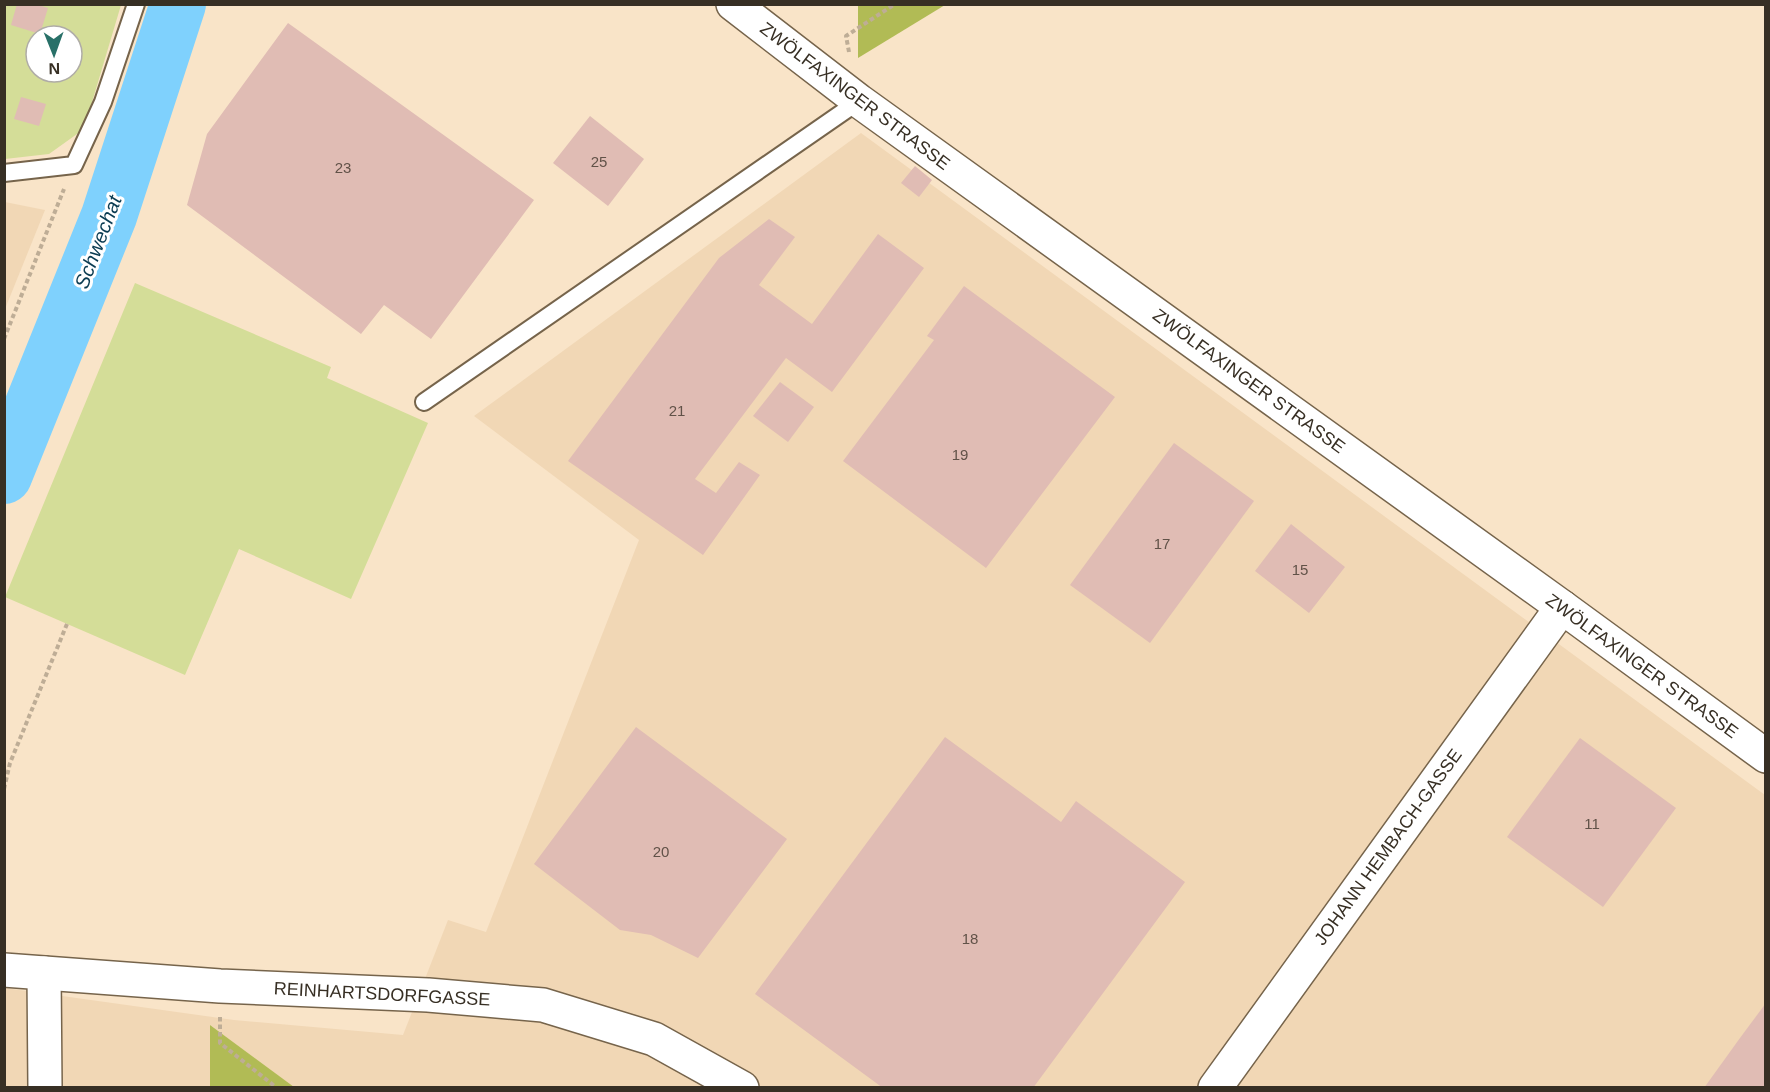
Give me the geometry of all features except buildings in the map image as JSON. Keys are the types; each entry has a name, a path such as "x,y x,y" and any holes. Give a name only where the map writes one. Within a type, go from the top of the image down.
{"street":[{"name":"ZWÖLFAXINGER STRASSE","path":"733,4 859,101 1766,756"},
{"name":"JOHANN HEMBACH-GASSE","path":"1215,1088 1562,607"},
{"name":"REINHARTSDORFGASSE","path":"4,970 220,986 428,995 543,1005 654,1039 742,1088"},
{"path":"44,973 45,1088"}],"lane":[{"path":"4,173 74,165 102,102 136,4"},
{"path":"424,402 859,101"}],"path":[{"path":"859,101 846,36 894,4"},
{"path":"4,339 74,165"},
{"path":"4,789 10,763 67,624"},
{"path":"220,986 220,1043 277,1088"}],"shaded area":[{"path":"861,133 1765,795 1765,1087 294,1088 210,1025 210,1087 5,1088 5,988 234,1020 403,1035 448,920 486,932 639,540 474,416"},
{"path":"4,202 45,210 5,309"}],"green space":[{"path":"858,4 945,5 858,58"},
{"path":"4,5 121,5 84,129 49,154 5,159"},
{"path":"135,283 331,367 327,378 428,423 351,599 239,549 185,675 5,597"},
{"path":"210,1025 294,1087 210,1087"}],"waterway":[{"name":"Schwechat","path":"4,476 109,216 178,4"}]}
